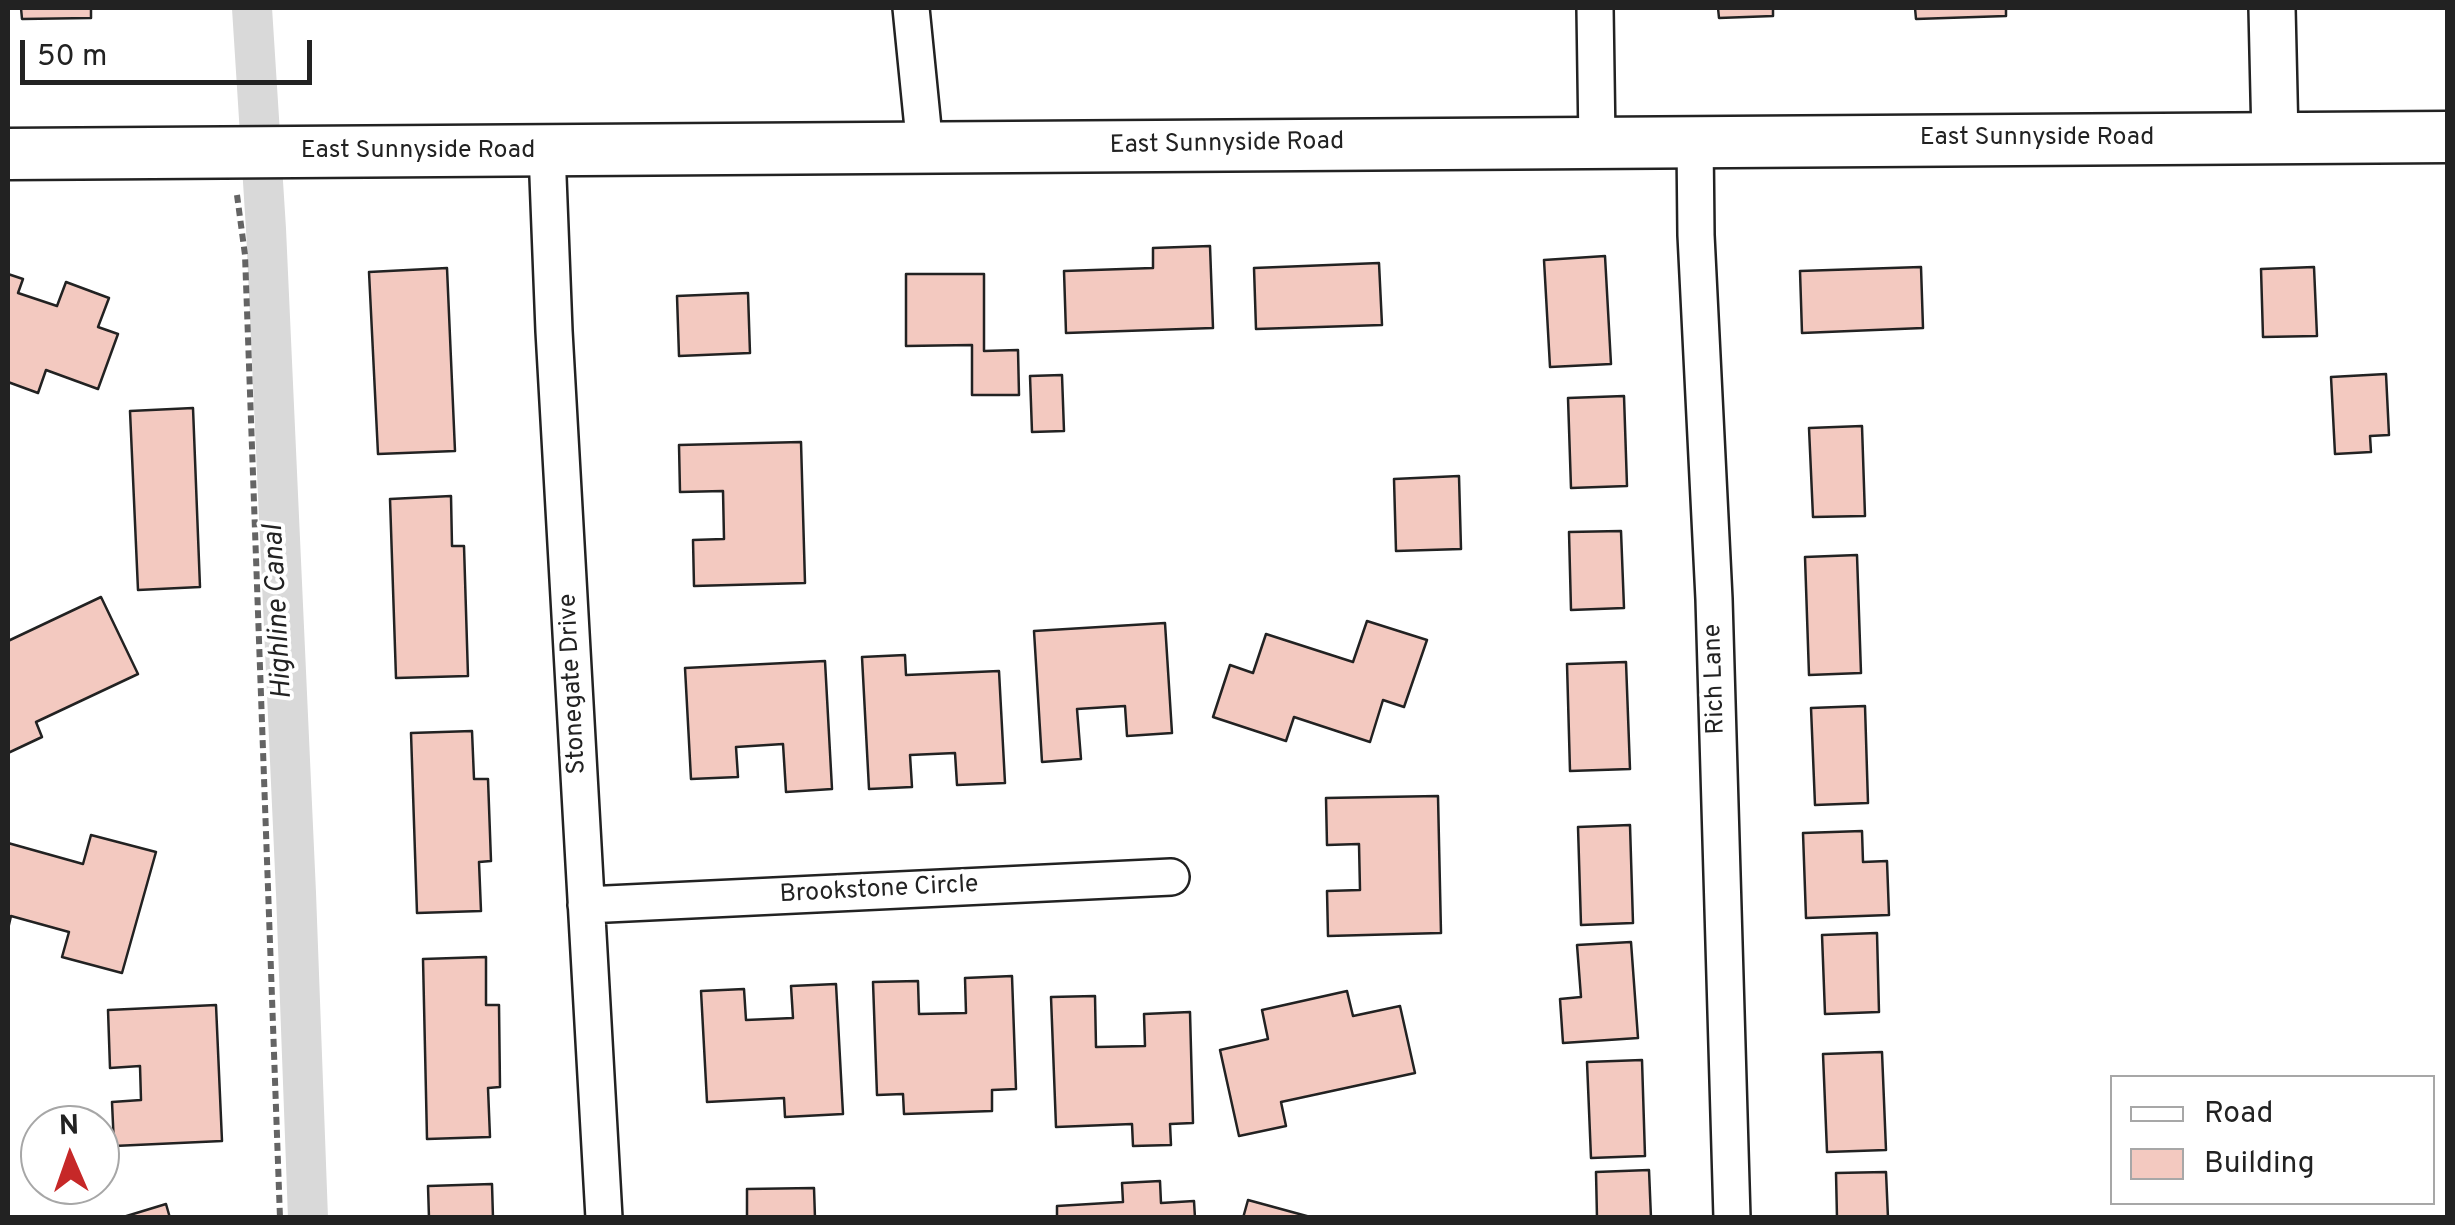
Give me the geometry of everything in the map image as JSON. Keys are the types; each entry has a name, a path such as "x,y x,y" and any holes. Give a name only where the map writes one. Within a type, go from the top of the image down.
{"main road":[{"name":"East Sunnyside Road","path":"8,154 2448,136"}],"street":[{"path":"911,8 925,148"},
{"path":"1595,8 1597,142"},
{"path":"2272,8 2275,138"},
{"name":"Rich Lane","path":"1694,141 1714,599 1732,1218"},
{"name":"Stonegate Drive","path":"547,151 604,1218"},
{"name":"Brookstone Circle","path":"586,905 1171,877"}],"path":[{"path":"253,153 245,256 280,1218"}],"building":[{"path":"21,8 91,8 91,18 22,19"},
{"path":"1718,8 1773,8 1773,16 1719,18"},
{"path":"1915,8 2006,8 2006,16 1916,19"},
{"path":"1210,246 1213,328 1066,333 1064,271 1153,268 1153,248"},
{"path":"1605,256 1611,364 1550,367 1544,260"},
{"path":"1379,263 1382,325 1256,329 1254,268"},
{"path":"1921,267 1923,328 1802,333 1800,271"},
{"path":"2314,267 2317,336 2263,337 2261,269"},
{"path":"447,268 455,451 378,454 369,272"},
{"path":"8,274 23,279 18,293 57,306 66,282 109,298 98,327 118,334 98,389 46,370 38,393 8,382"},
{"path":"906,274 984,274 984,351 1018,350 1019,395 972,395 972,345 906,346"},
{"path":"748,293 750,353 679,356 677,296"},
{"path":"2386,374 2389,435 2370,436 2371,452 2335,454 2331,377"},
{"path":"1062,375 1064,431 1032,432 1030,376"},
{"path":"1624,396 1627,486 1571,488 1568,398"},
{"path":"193,408 200,587 138,590 130,411"},
{"path":"1862,426 1865,516 1813,517 1809,428"},
{"path":"801,442 805,583 694,586 693,540 724,539 723,491 680,492 679,445"},
{"path":"1459,476 1461,549 1396,551 1394,479"},
{"path":"451,496 452,546 464,546 468,676 396,678 390,499"},
{"path":"1621,531 1624,608 1571,610 1569,532"},
{"path":"1857,555 1861,673 1809,675 1805,557"},
{"path":"101,597 138,674 36,722 42,737 8,753 8,641"},
{"path":"1367,621 1427,640 1404,707 1383,700 1370,742 1294,717 1286,741 1213,717 1230,665 1253,673 1266,634 1353,662"},
{"path":"1165,623 1172,733 1127,736 1125,706 1077,709 1081,759 1042,762 1034,631"},
{"path":"905,655 906,675 999,671 1005,783 957,785 955,753 910,755 912,787 869,789 862,657"},
{"path":"825,661 832,789 786,792 783,744 736,747 738,777 691,779 685,668"},
{"path":"1626,662 1630,769 1570,771 1567,664"},
{"path":"1865,706 1868,803 1815,805 1811,708"},
{"path":"472,731 474,779 488,779 491,861 479,862 481,911 417,913 411,733"},
{"path":"1438,796 1441,933 1328,936 1327,891 1360,890 1359,844 1327,845 1326,798"},
{"path":"1630,825 1633,923 1581,925 1578,827"},
{"path":"1862,831 1863,862 1887,861 1889,915 1806,918 1803,833"},
{"path":"91,835 156,852 122,973 62,957 69,932 11,916 8,929 8,843 83,864"},
{"path":"1877,933 1879,1012 1825,1014 1822,935"},
{"path":"1631,942 1638,1038 1563,1043 1560,999 1581,997 1577,945"},
{"path":"486,957 486,1005 499,1005 500,1087 488,1088 490,1137 427,1139 423,959"},
{"path":"1012,976 1016,1089 992,1090 992,1111 904,1114 903,1094 877,1095 873,982 918,981 919,1014 966,1013 965,978"},
{"path":"836,984 843,1114 785,1117 784,1098 707,1102 701,991 744,989 746,1020 793,1018 791,986"},
{"path":"1347,991 1353,1016 1400,1006 1415,1073 1281,1102 1286,1126 1239,1136 1220,1050 1268,1039 1262,1010"},
{"path":"1095,996 1096,1047 1145,1046 1144,1014 1190,1012 1193,1123 1170,1124 1171,1145 1133,1146 1132,1124 1056,1127 1051,997"},
{"path":"216,1005 222,1141 120,1146 120,1105 112,1102 141,1100 140,1066 110,1068 108,1010"},
{"path":"1882,1052 1886,1150 1827,1152 1823,1054"},
{"path":"1642,1060 1645,1156 1591,1158 1587,1062"},
{"path":"1649,1170 1651,1218 1597,1218 1596,1172"},
{"path":"1886,1172 1888,1218 1837,1218 1836,1173"},
{"path":"1160,1181 1161,1203 1194,1201 1195,1218 1057,1218 1057,1206 1123,1202 1122,1183"},
{"path":"492,1184 493,1218 429,1218 428,1186"},
{"path":"814,1188 815,1218 747,1218 747,1189"},
{"path":"1248,1200 1314,1218 1243,1218"},
{"path":"166,1204 170,1218 120,1218"}],"waterway":[{"name":"Highline Canal","path":"252,8 266,229 308,1218"}]}
